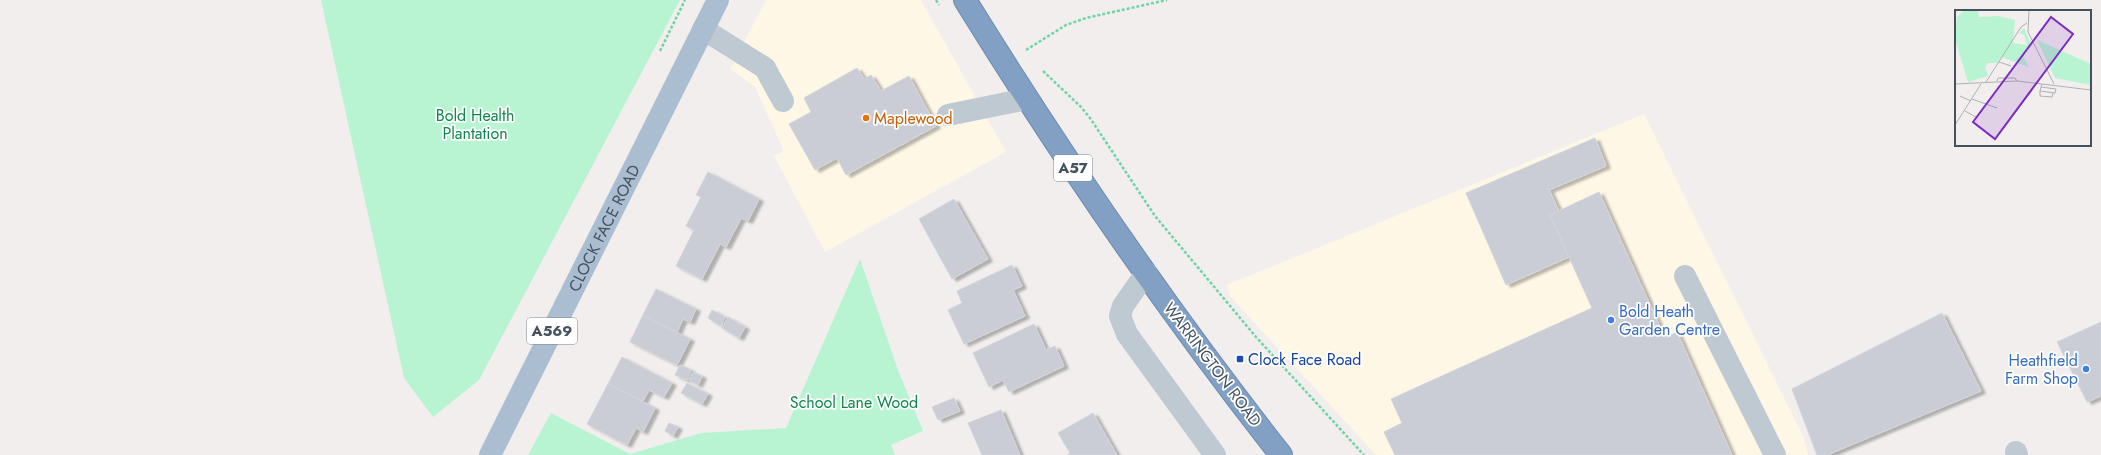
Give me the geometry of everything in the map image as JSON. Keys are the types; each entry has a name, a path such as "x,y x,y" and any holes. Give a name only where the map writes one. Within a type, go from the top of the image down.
{"highway":[{"name":"WARRINGTON ROAD","path":"965,0 1027,99 1146,273 1281,455"}],"main road":[{"name":"CLOCK FACE ROAD","path":"490,455 718,0"}],"street":[{"path":"703,29 766,68 783,101"},
{"path":"948,115 1027,99"},
{"path":"1146,273 1123,306 1120,316 1127,334 1214,455"},
{"path":"1685,276 1775,455"}],"path":[{"path":"1005,64 1066,25 1086,18 1167,0"},
{"path":"1022,44 1029,56"},
{"path":"1038,67 1081,107 1155,216 1256,337 1364,455"}],"shaded area":[{"path":"766,0 921,0 1006,152 825,252 774,156 784,151 755,87 730,69"},
{"path":"1644,114 1804,438 1808,455 1376,455 1230,296 1227,285"}],"green space":[{"name":"Bold Health Plantation","path":"321,0 680,0 479,380 433,417 404,378"},
{"name":"School Lane Wood","path":"860,259 898,370 923,431 891,445 895,455 528,455 551,413 630,454 701,433 786,428"}],"building":[{"name":"Maplewood","path":"857,68 864,79 871,75 881,91 909,76 936,126 846,175 837,158 815,170 789,124 811,112 804,98"},
{"path":"1595,138 1606,166 1549,190 1559,211 1550,215 1569,257 1506,285 1466,193"},
{"path":"708,172 759,199 748,221 741,218 726,247 720,244 702,279 676,266 694,230 686,226 701,197 696,195"},
{"name":"Bold Heath Garden Centre","path":"1599,192 1665,338 1677,332 1732,455 1395,455 1384,432 1402,423 1391,399 1592,308 1550,215"},
{"path":"954,199 988,259 952,279 919,219"},
{"path":"1012,265 1022,286 1013,290 1025,316 964,344 948,310 962,303 957,291"},
{"path":"656,289 696,309 690,322 683,319 677,332 643,315"},
{"path":"712,310 725,317 721,326 708,318"},
{"path":"1942,313 1981,391 1827,455 1817,455 1792,389"},
{"path":"643,315 690,339 677,365 630,342"},
{"path":"728,317 745,327 739,338 722,328"},
{"name":"Heathfield Farm Shop","path":"2101,322 2101,396 2087,402 2057,342"},
{"path":"1034,324 1046,350 1055,346 1064,366 1009,392 1003,380 989,387 973,353"},
{"path":"622,357 672,383 664,397 649,390 643,401 608,384"},
{"path":"680,365 691,370 687,380 675,375"},
{"path":"693,372 702,376 698,385 689,380"},
{"path":"687,383 708,394 702,404 681,393"},
{"path":"608,384 655,408 643,432 636,428 627,445 587,424"},
{"path":"954,398 960,411 938,420 932,407"},
{"path":"1001,410 1020,455 982,455 968,423"},
{"path":"1093,413 1117,455 1067,455 1070,453 1058,433"},
{"path":"669,423 678,427 673,436 665,431"}],"place":[{"name":"Maplewood","path":"866,118"},
{"name":"Bold Heath Garden Centre","path":"1611,320"},
{"name":"Clock Face Road","path":"1240,359"},
{"name":"Heathfield Farm Shop","path":"2086,369"}]}
